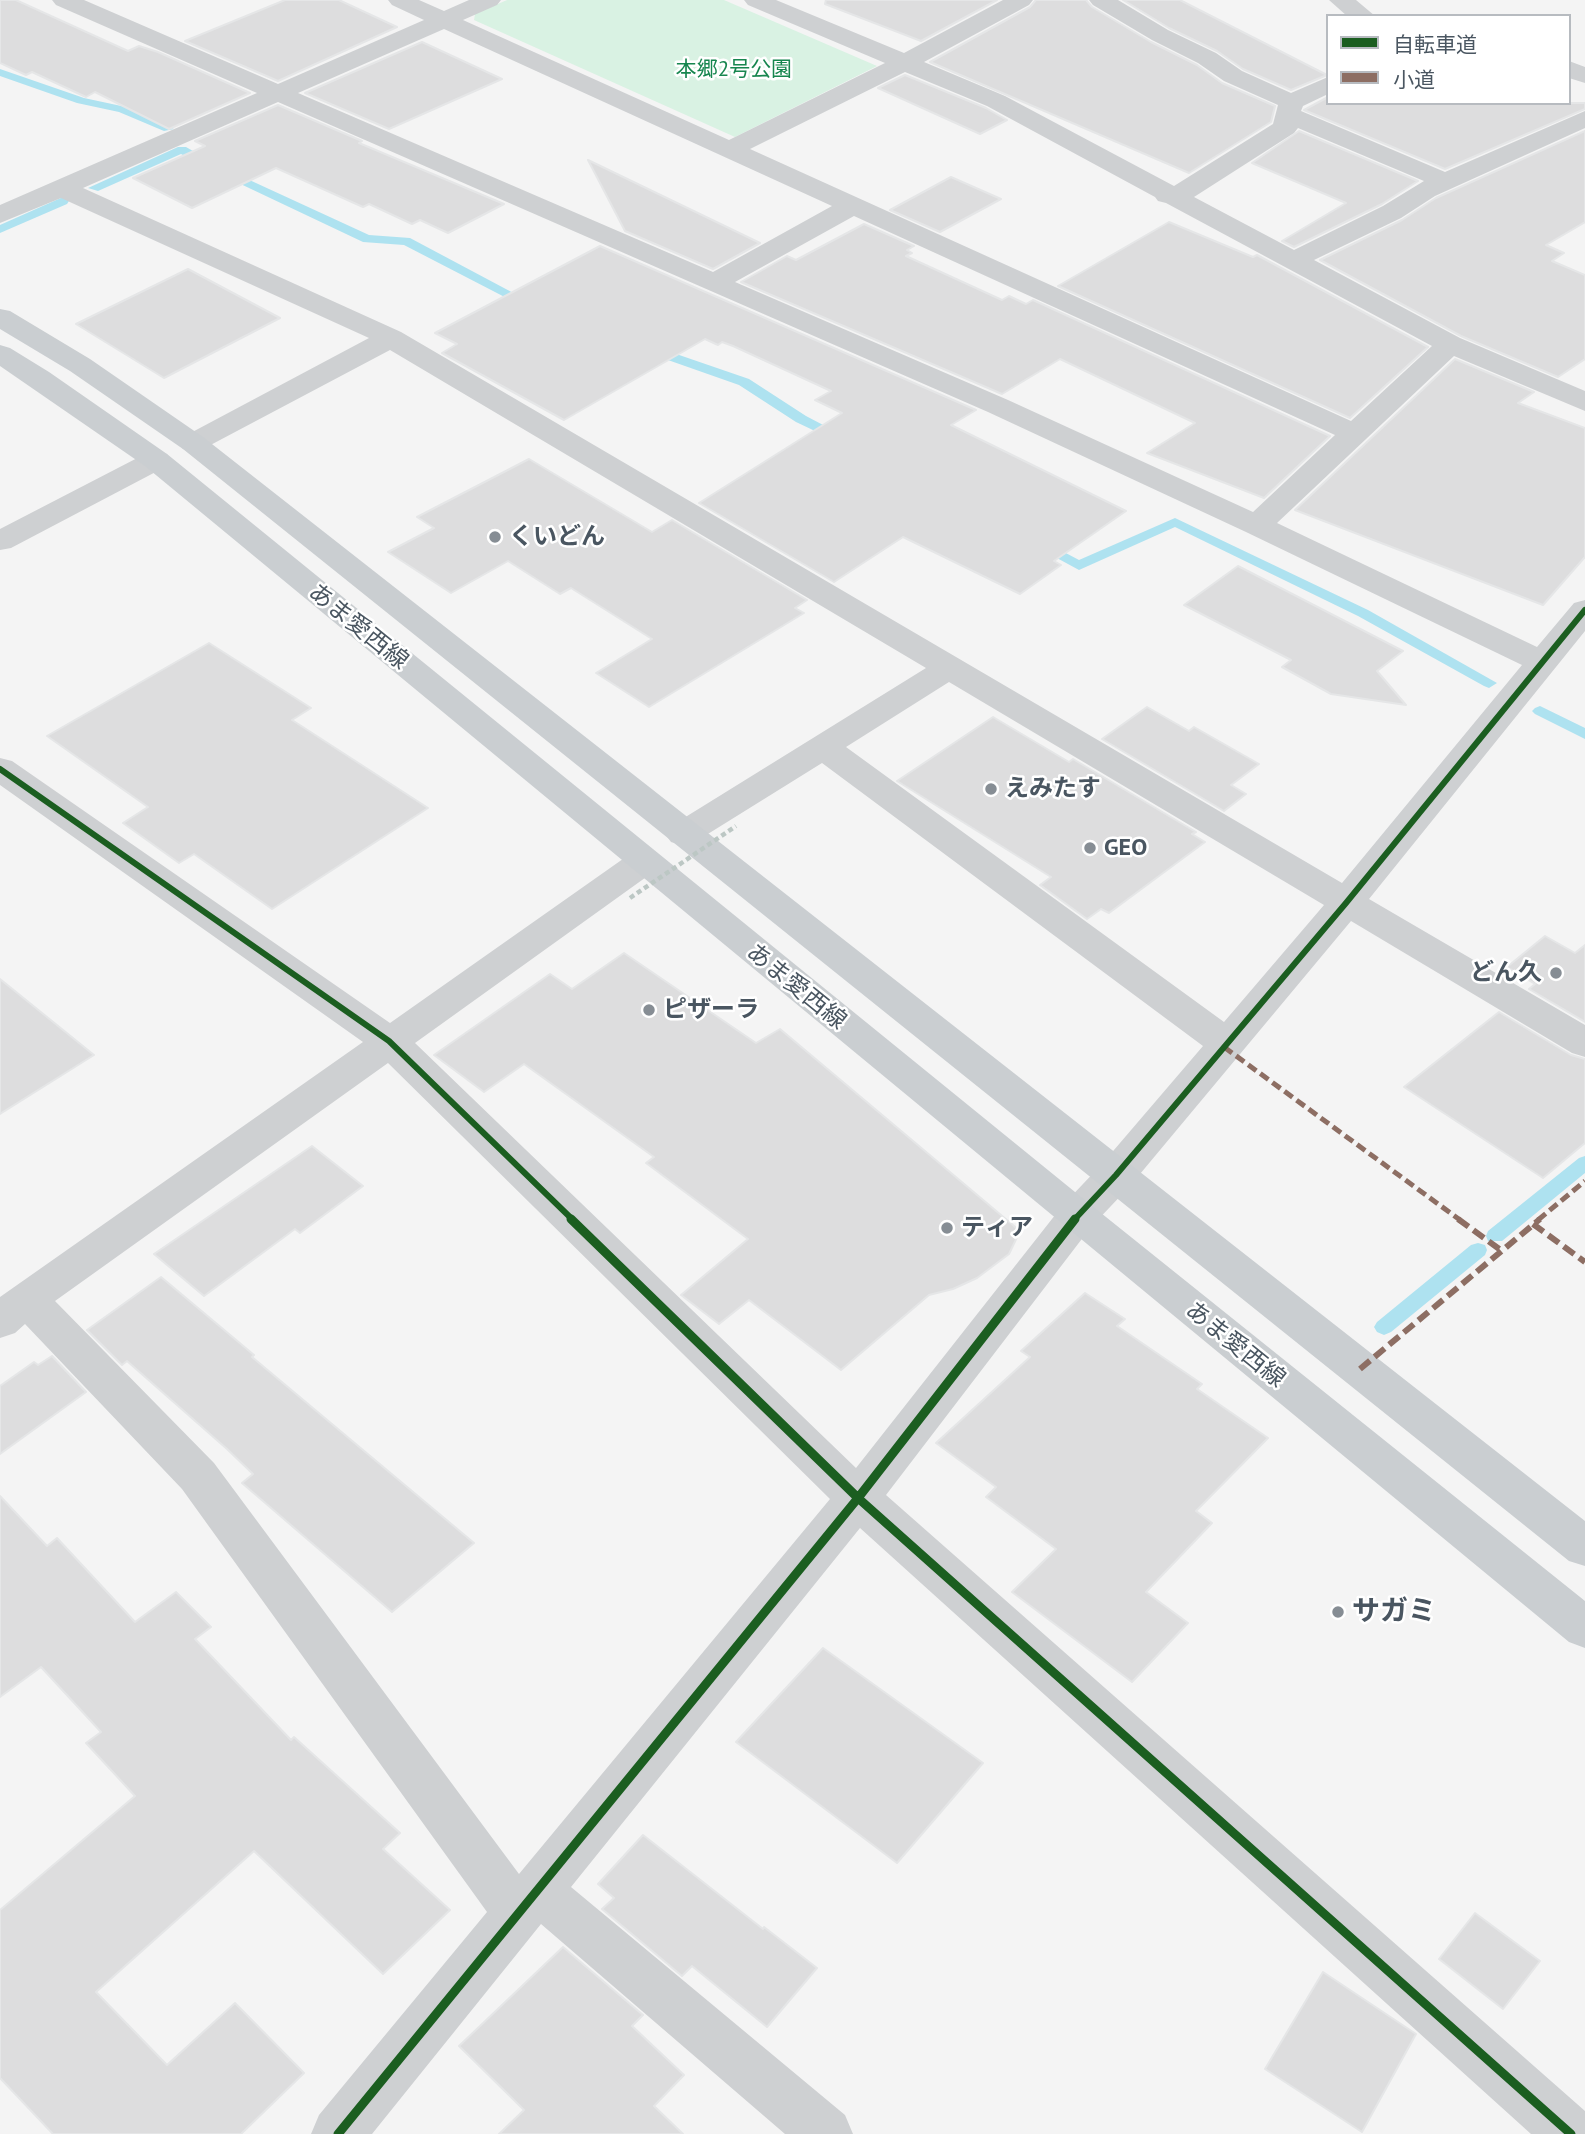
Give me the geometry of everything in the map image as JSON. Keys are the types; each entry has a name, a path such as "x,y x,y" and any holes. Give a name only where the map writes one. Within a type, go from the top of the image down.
{"main road":[{"name":"あま愛西線","path":"0,317 80,365 193,443 1585,1548"},
{"name":"あま愛西線","path":"0,354 156,460 643,862 1585,1628"}],"street":[{"path":"64,0 998,406 1257,525 1542,663"},
{"path":"400,0 1354,433"},
{"path":"0,215 489,0"},
{"path":"756,0 996,102 1450,344 1585,402"},
{"path":"729,150 1021,0"},
{"path":"1101,0 1160,35 1207,58 1289,108 1445,181"},
{"path":"1341,0 1360,14"},
{"path":"1167,195 1185,191 1285,128 1289,108 1326,85"},
{"path":"1294,260 1392,212 1426,190 1585,119"},
{"path":"61,188 391,338 1585,1043"},
{"path":"713,283 852,206"},
{"path":"193,443 391,338"},
{"path":"1257,525 1450,344"},
{"path":"0,541 156,460"},
{"path":"338,2134 858,1498 1077,1216 1116,1175 1346,903 1585,610"},
{"path":"683,834 949,668"},
{"path":"823,747 1227,1044"},
{"path":"0,769 389,1041 858,1498 1571,2134"},
{"path":"643,862 14,1310 198,1476 528,1901 826,2134"}],"path":[{"path":"630,898 736,826"}],"green space":[{"name":"本郷2号公園","path":"507,0 724,0 877,66 735,137 474,20 475,14"}],"building":[{"path":"0,0 16,0 128,51 139,46 158,52 250,93 169,129 95,92 86,97 32,72 26,75 0,63"},
{"path":"285,0 339,0 397,27 278,81 185,41"},
{"path":"826,0 997,0 921,41 825,4"},
{"path":"1036,0 1086,0 1092,7 1151,42 1197,65 1222,83 1275,106 1271,122 1189,173 930,62 1030,7"},
{"path":"1123,0 1180,0 1326,75 1291,90 1243,69 1217,51 1169,28"},
{"path":"422,42 502,79 389,129 305,93"},
{"path":"905,75 986,108 1007,120 980,134 878,88"},
{"path":"1326,98 1326,105 1585,103 1585,109 1445,169 1304,110"},
{"path":"278,105 362,141 359,143 504,204 448,233 420,220 412,224 369,204 363,207 276,168 192,208 133,178 205,146 195,141"},
{"path":"1299,131 1418,181 1382,204 1294,247 1282,241 1346,203 1252,163"},
{"path":"1585,131 1585,222 1546,245 1564,253 1552,261 1585,275 1585,359 1558,377 1461,336 1320,260 1402,220 1436,198"},
{"path":"588,160 760,243 713,269 625,231"},
{"path":"951,177 1001,199 940,232 890,210"},
{"path":"1169,222 1253,257 1257,255 1428,347 1350,418 1058,286"},
{"path":"864,224 914,246 907,250 912,253 906,256 1002,300 1009,296 1026,304 1033,300 1330,436 1264,498 1147,453 1195,423 1060,359 1002,394 741,282 787,256 796,260"},
{"path":"600,246 976,410 951,425 1126,511 1054,561 1061,565 1020,594 903,537 834,582 699,503 842,413 815,400 831,391 733,346 722,342 718,345 705,339 564,420 442,353 457,344 435,333"},
{"path":"188,269 280,318 164,378 76,324"},
{"path":"1455,359 1534,392 1518,403 1585,428 1585,557 1543,605 1295,510"},
{"path":"529,459 652,532 672,520 807,600 795,608 804,613 649,707 596,673 652,639 571,588 560,594 508,561 451,593 388,552 434,528 417,517"},
{"path":"1238,566 1403,651 1377,671 1406,705 1331,694 1282,667 1291,660 1184,605"},
{"path":"209,643 311,708 292,720 428,808 272,909 194,854 179,863 123,823 148,807 47,736"},
{"path":"1147,707 1189,731 1194,727 1259,764 1231,785 1246,794 1224,811 1102,739"},
{"path":"993,717 1069,762 1073,759 1196,832 1192,834 1205,842 1109,913 1101,909 1087,919 1040,885 1051,877 897,781"},
{"path":"1545,936 1575,953 1585,945 1585,1022 1529,989 1535,984 1507,967"},
{"path":"624,953 756,1043 780,1029 1020,1231 1009,1254 977,1278 953,1289 929,1295 841,1370 749,1300 719,1324 681,1295 748,1239 646,1163 654,1157 524,1064 484,1092 434,1055 550,974 572,989"},
{"path":"0,979 94,1055 0,1114"},
{"path":"1499,1012 1571,1055 1585,1059 1585,1143 1543,1178 1404,1087"},
{"path":"312,1146 363,1186 300,1233 295,1229 204,1296 154,1254"},
{"path":"161,1277 474,1543 392,1612 242,1483 253,1474 227,1449 127,1361 122,1365 87,1330"},
{"path":"1085,1293 1125,1319 1117,1326 1202,1384 1197,1389 1268,1438 1196,1511 1212,1523 1146,1592 1188,1623 1132,1682 1012,1592 1056,1549 986,1497 996,1487 936,1443 1030,1357 1021,1351"},
{"path":"52,1356 86,1392 0,1454 0,1386 34,1362 38,1365"},
{"path":"0,1496 47,1546 57,1538 135,1622 176,1592 211,1627 195,1639 291,1740 294,1737 400,1833 383,1849 450,1910 383,1974 254,1851 96,1992 167,2065 235,2003 304,2073 241,2134 53,2134 0,2078 0,1910 135,1796 86,1743 101,1732 41,1667 0,1697"},
{"path":"823,1648 983,1763 897,1863 736,1742"},
{"path":"643,1835 817,1968 767,2027 692,1966 682,1976 602,1909 614,1898 598,1884"},
{"path":"1475,1913 1540,1961 1503,2009 1439,1959"},
{"path":"563,1947 643,2015 632,2026 684,2075 654,2106 683,2134 499,2134 524,2110 459,2046"},
{"path":"1323,1972 1416,2034 1362,2132 1265,2069"}],"waterway":[{"path":"0,72 81,101 122,109 168,129"},
{"path":"94,188 182,149 215,168 367,239 406,241 528,304"},
{"path":"0,229 63,201"},
{"path":"653,350 744,382 801,419 839,437"},
{"path":"1040,545 1079,566 1175,522 1363,613 1489,683"},
{"path":"1540,711 1585,734"},
{"path":"1495,1236 1585,1163"},
{"path":"1384,1327 1478,1250"}],"marked path":[{"path":"1224,1047 1502,1251"},
{"path":"1360,1369 1585,1181"},
{"path":"1533,1224 1585,1262"}],"cycle path":[{"path":"338,2134 858,1498 1077,1216 1116,1175 1346,903 1585,610"},
{"path":"0,769 389,1041 858,1498 1571,2134"}],"place":[{"name":"くいどん","path":"495,537"},
{"name":"えみたす","path":"991,789"},
{"name":"GEO","path":"1090,848"},
{"name":"どん久","path":"1556,973"},
{"name":"ピザーラ","path":"649,1010"},
{"name":"ティア","path":"947,1228"},
{"name":"サガミ","path":"1338,1612"}]}
